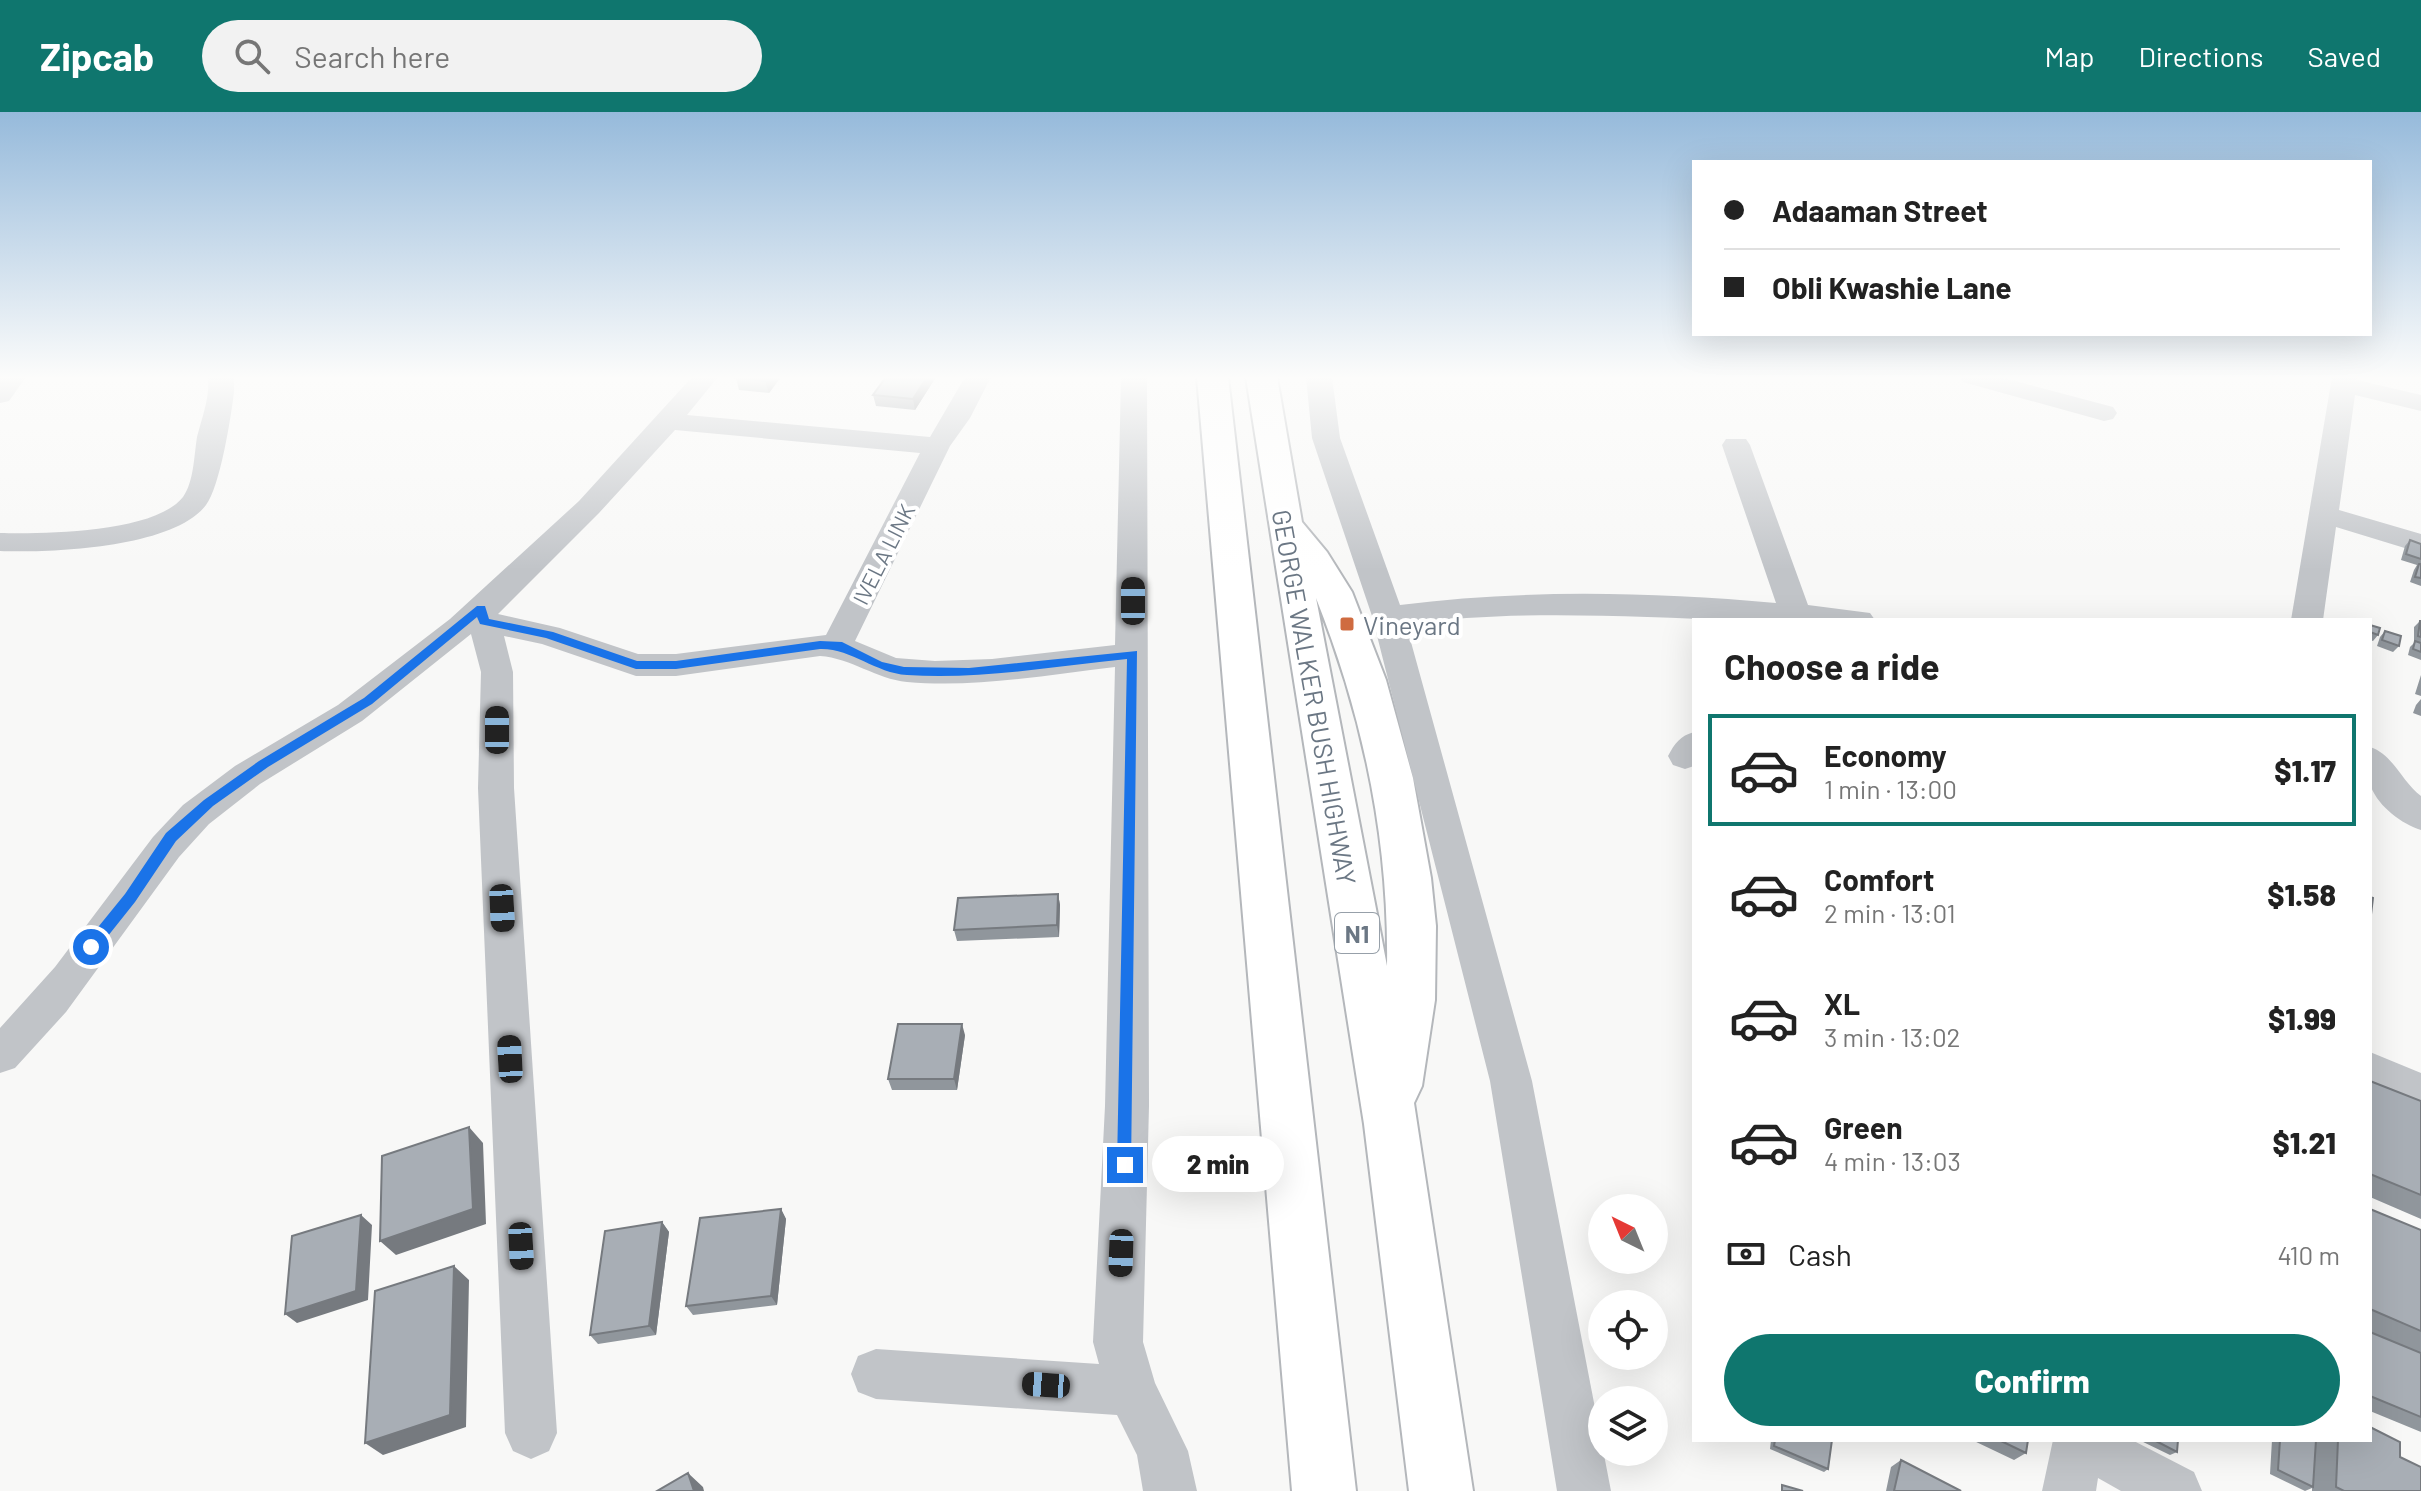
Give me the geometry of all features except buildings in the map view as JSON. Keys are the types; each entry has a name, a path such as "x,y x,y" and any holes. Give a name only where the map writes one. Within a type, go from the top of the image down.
{"highway":[{"path":"1218,441 1320,1479"},
{"name":"GEORGE WALKER BUSH HIGHWAY","path":"1271,441 1391,1124 1441,1491"}],"street":[{"path":"0,542 130,533 160,525 182,514 194,501 203,484 210,441"},
{"path":"0,1055 130,898 171,837 209,803 252,772 368,701 482,615 650,441"},
{"path":"887,441 937,446"},
{"name":"IVELA LINK","path":"837,645 940,441"},
{"path":"1134,441 1127,1106 1118,1342 1132,1391 1162,1451 1170,1491"},
{"path":"1327,441 1388,616 1511,1081 1584,1491"},
{"path":"2307,618 2335,441"},
{"path":"1736,445 1796,614"},
{"path":"2323,514 2421,544"},
{"path":"1388,616 1478,605 1616,606 1745,616 1796,614 1838,618"},
{"path":"482,615 636,665 676,665 837,645 879,665 904,671 969,672 1133,654"},
{"path":"482,615 497,672 496,788 531,1433"},
{"path":"2372,763 2398,798 2421,816"},
{"path":"2372,1072 2421,1093"},
{"path":"876,1374 1132,1391"},
{"path":"2069,1491 2079,1442"},
{"path":"2083,1442 2175,1491"}],"place":[{"name":"Vineyard","path":"1347,624"}],"route":[{"path":"91,947 130,898 171,837 209,803 263,764 368,701 481,609 484,621 549,635 636,665 676,665 767,655 820,645 837,645 879,665 904,671 969,672 1133,654 1125,1165"}]}
